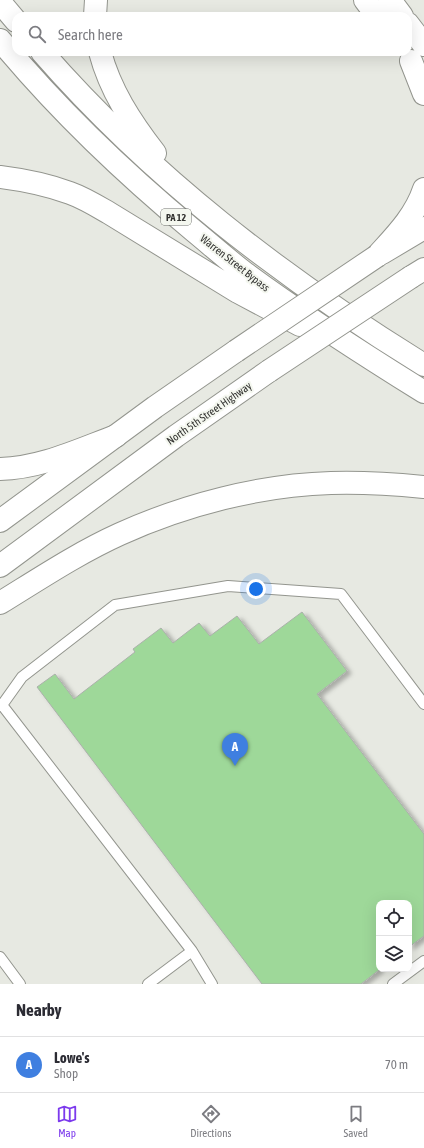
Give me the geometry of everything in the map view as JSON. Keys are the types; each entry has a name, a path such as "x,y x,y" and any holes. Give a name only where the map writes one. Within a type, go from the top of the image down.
{"main road":[{"path":"95,12 96,0"},
{"path":"365,0 374,12"},
{"path":"390,0 399,12"},
{"path":"0,2 12,16"},
{"name":"Warren Street Bypass","path":"0,40 12,54"},
{"path":"412,42 424,94"},
{"name":"Warren Street Bypass","path":"14,56 42,89 76,124 175,216 245,273 378,364 424,392"},
{"name":"Warren Street Bypass","path":"46,56 82,96 125,139 191,198 259,254 358,324 424,365"},
{"path":"101,56 108,78 126,113 191,198"},
{"path":"0,177 34,182 52,187 90,203 110,213 269,310 378,364"},
{"path":"378,256 403,227 414,211 424,189"},
{"path":"0,521 236,351 378,256 424,228"},
{"name":"North 5th Street Highway","path":"0,566 170,441 269,371 418,273"},
{"path":"0,470 42,463 116,436"},
{"path":"0,603 65,563 120,534 178,511 210,502 271,489 329,483 360,483 424,487"}],"lane":[{"path":"212,984 192,951 1,706 22,677 115,606 228,586 341,594 424,704"},
{"path":"148,984 192,951"},
{"path":"1,960 20,984"},
{"path":"393,984 424,961"}],"building":[{"path":"302,612 347,671 317,694 424,834 424,936 412,945 412,900 376,900 376,972 361,984 262,984 37,687 55,674 74,699 135,652 133,649 161,628 173,643 199,623 210,636 237,616 259,644"}],"place":[{"name":"Lowe's","path":"235,766"}]}
